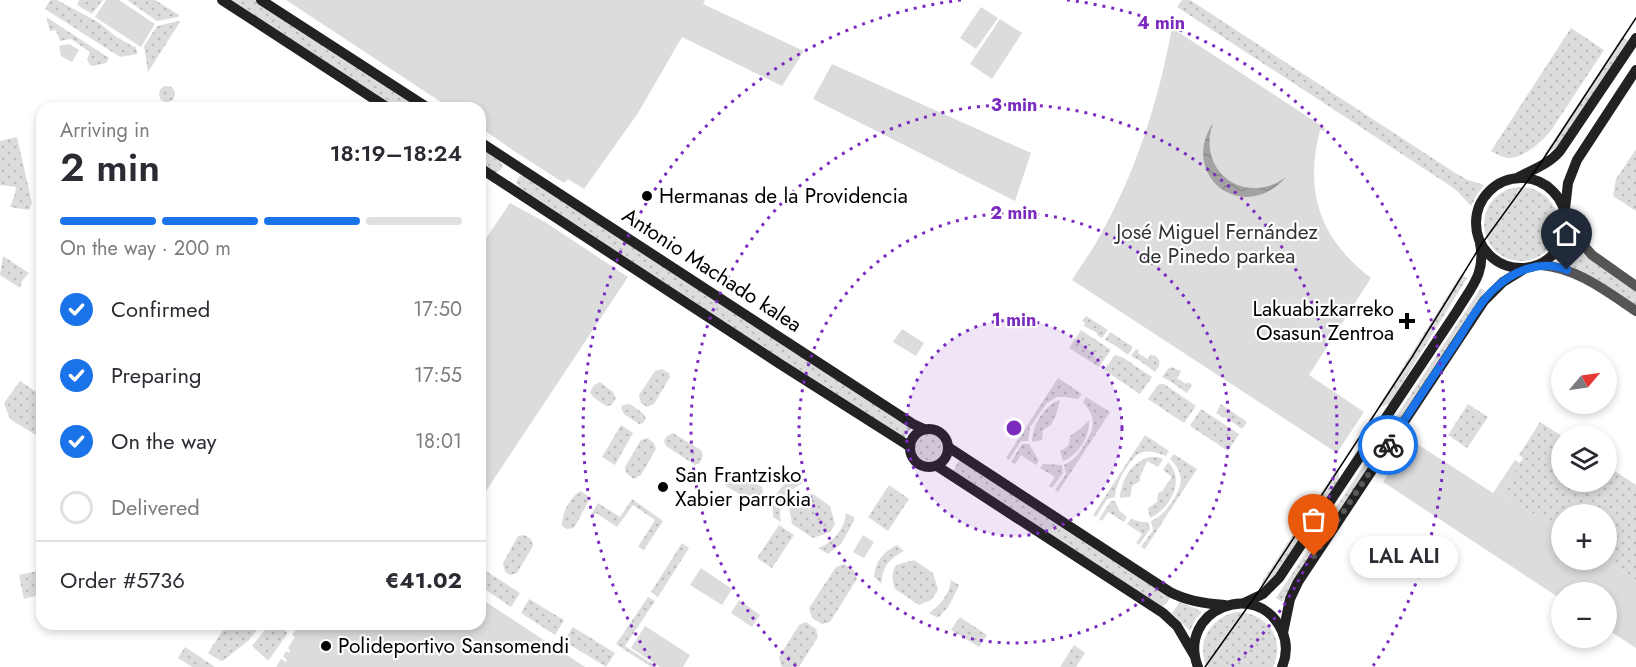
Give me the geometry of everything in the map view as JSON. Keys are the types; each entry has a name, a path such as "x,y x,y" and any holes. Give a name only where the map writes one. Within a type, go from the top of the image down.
{"main road":[{"path":"222,0 379,102"},
{"path":"261,0 419,102"},
{"path":"1244,603 1263,594 1279,578 1473,285 1482,266 1483,258 1476,219 1485,196 1497,185 1517,178 1554,159 1636,38"},
{"path":"1283,633 1290,599 1298,582 1484,301 1503,282 1524,269 1540,265 1554,255 1563,242 1566,235 1568,183 1577,160 1636,70"},
{"name":"Antonio Machado kalea","path":"486,146 679,273 924,429"},
{"name":"Antonio Machado kalea","path":"486,172 796,375 909,446"},
{"path":"1517,178 1544,184 1556,194 1566,214"},
{"path":"1480,243 1497,262 1524,269"},
{"path":"937,466 945,458 947,441 941,432 932,429 919,431 912,437 909,446 916,463 924,467 937,466 1163,613 1181,632 1198,667"},
{"path":"948,447 1170,592 1193,601 1225,605 1244,603 1266,611 1283,633 1286,654 1282,667"},
{"path":"1194,655 1199,628 1210,614 1225,605"}],"street":[{"path":"1566,214 1578,239 1592,255 1636,286"},
{"path":"1540,265 1561,267 1584,278 1636,311"}],"green space":[{"path":"50,0 57,0 98,22 115,36 135,46 137,54 120,57 45,9"},
{"path":"79,0 103,0 92,14 77,5"},
{"path":"106,0 119,0 155,24 141,47 95,17"},
{"path":"127,0 155,0 179,15 157,21"},
{"path":"231,0 255,0 412,102 388,102"},
{"path":"286,0 705,0 703,4 804,51 782,86 682,37 638,113 584,189 568,179 564,183 486,131 486,102 441,102"},
{"path":"1182,0 1190,0 1457,174 1484,185 1471,206 1449,185 1177,7"},
{"path":"981,7 998,18 976,49 960,38"},
{"path":"46,17 109,58 106,63 90,65 87,59 90,52 71,39 60,41 56,30 50,31"},
{"path":"1000,19 1022,33 992,79 970,64"},
{"path":"179,21 148,72 144,46 157,26"},
{"name":"José Miguel Fernández de Pinedo parkea","path":"1172,28 1325,128 1324,131 1320,130 1314,174 1320,213 1339,247 1371,278 1309,375 1364,412 1337,453 1072,280 1111,216 1134,164 1160,84"},
{"path":"1571,28 1604,50 1542,141 1515,157 1504,157 1491,151"},
{"path":"1622,37 1629,41 1557,147 1544,155"},
{"path":"69,44 79,50 72,62 61,56 59,46"},
{"path":"832,64 1031,153 1015,201 813,99"},
{"path":"164,86 170,86 175,94 173,100 164,102 159,97 159,91"},
{"path":"17,137 32,203 29,210 10,207 16,187 0,185 0,141"},
{"path":"1636,149 1636,211 1613,196 1616,179"},
{"path":"486,151 499,159 503,167 495,173 486,166"},
{"path":"520,176 912,427 903,440 519,187 516,182"},
{"path":"1521,187 1542,193 1552,203 1558,224 1552,245 1542,255 1521,261 1500,255 1490,245 1484,224 1490,203 1500,193"},
{"path":"510,203 545,222 628,277 486,491 486,238"},
{"path":"1572,243 1584,255 1636,291 1636,307 1578,269 1559,262"},
{"path":"3,256 29,273 22,281 20,288 0,275"},
{"path":"1461,274 1467,278 1390,403 1378,407"},
{"path":"1481,288 1485,291 1386,442 1378,452 1374,450"},
{"path":"1086,316 1108,330 1102,338 1084,326 1085,323 1082,321"},
{"path":"902,329 924,343 916,356 893,342"},
{"path":"1081,330 1111,350 1099,367 1069,348"},
{"path":"1110,332 1133,347 1128,355 1105,340"},
{"path":"1136,349 1148,359 1151,354 1157,357 1160,364 1155,372 1131,356"},
{"path":"1115,355 1122,357 1152,377 1140,394 1104,370"},
{"path":"1171,367 1181,371 1177,378 1192,385 1187,393 1162,377"},
{"path":"662,369 669,373 670,377 654,404 647,407 641,403 639,395 655,371"},
{"path":"1058,378 1082,394 1078,399 1057,397 1047,403 1030,427 1028,441 1021,441 1009,460 1006,458"},
{"path":"20,381 36,392 36,435 10,419 4,403"},
{"path":"600,382 613,392 616,398 612,405 606,406 590,392 594,385"},
{"path":"1160,384 1164,384 1196,406 1184,423 1148,399"},
{"path":"1086,397 1110,412 1058,492 1055,490 1066,474 1064,465 1078,454 1092,428 1091,413 1083,402"},
{"path":"1060,400 1051,425 1043,430 1042,440 1032,442 1034,429 1044,411"},
{"path":"630,404 644,414 646,419 643,423 639,424 624,414 621,408 623,405"},
{"path":"1221,404 1247,422 1242,429 1216,413"},
{"path":"1468,404 1488,417 1467,448 1448,435"},
{"path":"1201,409 1239,434 1228,451 1190,426"},
{"path":"1089,420 1088,432 1079,450 1063,461 1060,451 1070,442 1070,436"},
{"path":"1540,422 1551,429 1551,492 1617,492 1617,473 1636,485 1636,580 1617,568 1617,504 1551,504 1551,526 1501,493 1523,458 1519,455"},
{"path":"621,425 633,433 615,465 602,457"},
{"path":"673,433 701,450 703,455 700,463 695,465 666,446 664,441"},
{"path":"929,433 940,437 944,448 940,459 929,463 918,459 914,448 918,437"},
{"path":"1145,435 1169,451 1166,456 1152,452 1138,454 1117,485 1115,497 1107,499 1096,517 1093,515"},
{"path":"647,438 654,443 656,449 641,475 634,479 626,473 625,467 641,440"},
{"path":"1411,440 1493,493 1515,460 1520,463 1501,493 1551,526 1551,570 1617,570 1617,568 1636,580 1636,648 1617,636 1617,582 1551,582 1551,592 1383,482"},
{"path":"1022,444 1029,444 1039,461 1036,465 1021,455 1015,464 1011,462"},
{"path":"1174,454 1197,469 1145,549 1141,547 1153,530 1151,521 1167,508 1176,496 1180,485 1180,475 1170,459"},
{"path":"1150,457 1163,459 1158,467 1147,461 1140,481 1132,486 1130,497 1120,498 1125,478 1129,472 1138,463"},
{"path":"960,459 1172,596 1163,607 953,471"},
{"path":"1168,462 1176,477 1173,493 1164,508 1150,518 1148,508 1157,502 1158,493 1172,477 1163,470"},
{"path":"1366,462 1370,465 1282,602 1276,598"},
{"path":"1043,464 1062,465 1063,473 1052,488 1049,486 1055,477 1040,468"},
{"path":"1338,467 1339,480 1273,577 1263,585 1261,583"},
{"path":"734,470 762,487 763,492 759,499 753,502 726,486 723,480 729,472"},
{"path":"795,478 803,483 784,498 780,508 781,522 773,517 773,504 780,489"},
{"path":"889,485 909,499 888,531 868,517"},
{"path":"581,491 588,496 588,502 574,528 567,529 562,526 565,511 570,501"},
{"path":"813,494 830,506 835,524 830,532 813,538 792,524 789,507 798,496"},
{"path":"632,499 663,521 644,550 638,547 655,520 633,505 617,527 596,513 592,518 590,516 598,503 620,517"},
{"path":"1111,501 1115,501 1119,510 1127,517 1124,522 1108,512 1102,521 1099,519"},
{"path":"846,513 854,517 854,521 841,544 828,554 818,548 829,543 837,534"},
{"path":"1131,519 1148,522 1150,529 1139,545 1136,543 1142,534 1127,524"},
{"path":"779,525 794,535 772,568 757,558"},
{"path":"524,535 531,539 533,546 517,573 510,575 505,572 503,563 518,536"},
{"path":"863,535 874,542 864,558 853,552"},
{"path":"682,543 689,548 658,597 651,592"},
{"path":"897,545 904,551 885,568 882,584 874,577 876,566 884,554"},
{"path":"914,560 933,573 938,590 931,600 919,605 895,589 893,579 896,565"},
{"path":"844,564 854,570 857,579 830,622 822,624 812,618 809,608 836,567"},
{"path":"701,568 732,589 722,605 690,585"},
{"path":"36,571 36,596 24,599 19,575"},
{"path":"486,571 520,593 511,607 486,590"},
{"path":"951,580 959,585 958,588 948,607 938,618 929,613 944,599"},
{"path":"648,597 655,601 625,646 657,667 651,667 616,644"},
{"path":"529,599 564,620 555,635 521,613"},
{"path":"739,600 760,615 752,627 731,613"},
{"path":"486,602 585,667 276,667 281,659 286,662 287,660 283,656 286,651 289,653 288,648 295,637 292,635 296,630 486,630"},
{"path":"1180,602 1201,611 1190,631 1172,613"},
{"path":"1237,612 1257,617 1271,629 1277,646 1273,667 1207,667 1203,649 1208,632 1220,619"},
{"path":"960,617 987,635 979,647 951,630"},
{"path":"806,622 816,629 818,637 799,667 781,666 779,657 799,625"},
{"path":"645,626 690,655 683,667 660,667 631,648"},
{"path":"573,627 615,653 606,667 564,641"},
{"path":"223,630 257,630 249,640 224,660 221,661 208,653"},
{"path":"265,630 287,632 269,660 252,646"},
{"path":"1074,645 1085,653 1076,667 1060,667"},
{"path":"185,647 215,667 192,667 178,658"}],"water":[{"path":"1213,123 1210,141 1211,156 1218,170 1228,180 1240,186 1255,188 1270,185 1286,177 1269,191 1252,197 1235,195 1221,188 1210,176 1204,161 1204,143"}],"tram line":[{"path":"1205,667 1259,591 1412,357 1481,245 1542,161 1636,18"}],"way so far":[{"path":"1314,556 1388,445"}],"place":[{"name":"Hermanas de la Providencia","path":"647,196"},
{"name":"Lakuabizkarreko Osasun Zentroa","path":"1407,321"},
{"name":"San Frantzisko Xabier parrokia","path":"663,487"},
{"name":"LAL ALI","path":"1314,556"},
{"name":"Polideportivo Sansomendi","path":"326,646"}],"route":[{"path":"1388,445 1491,292 1524,269 1540,265 1561,267 1567,270"}]}
